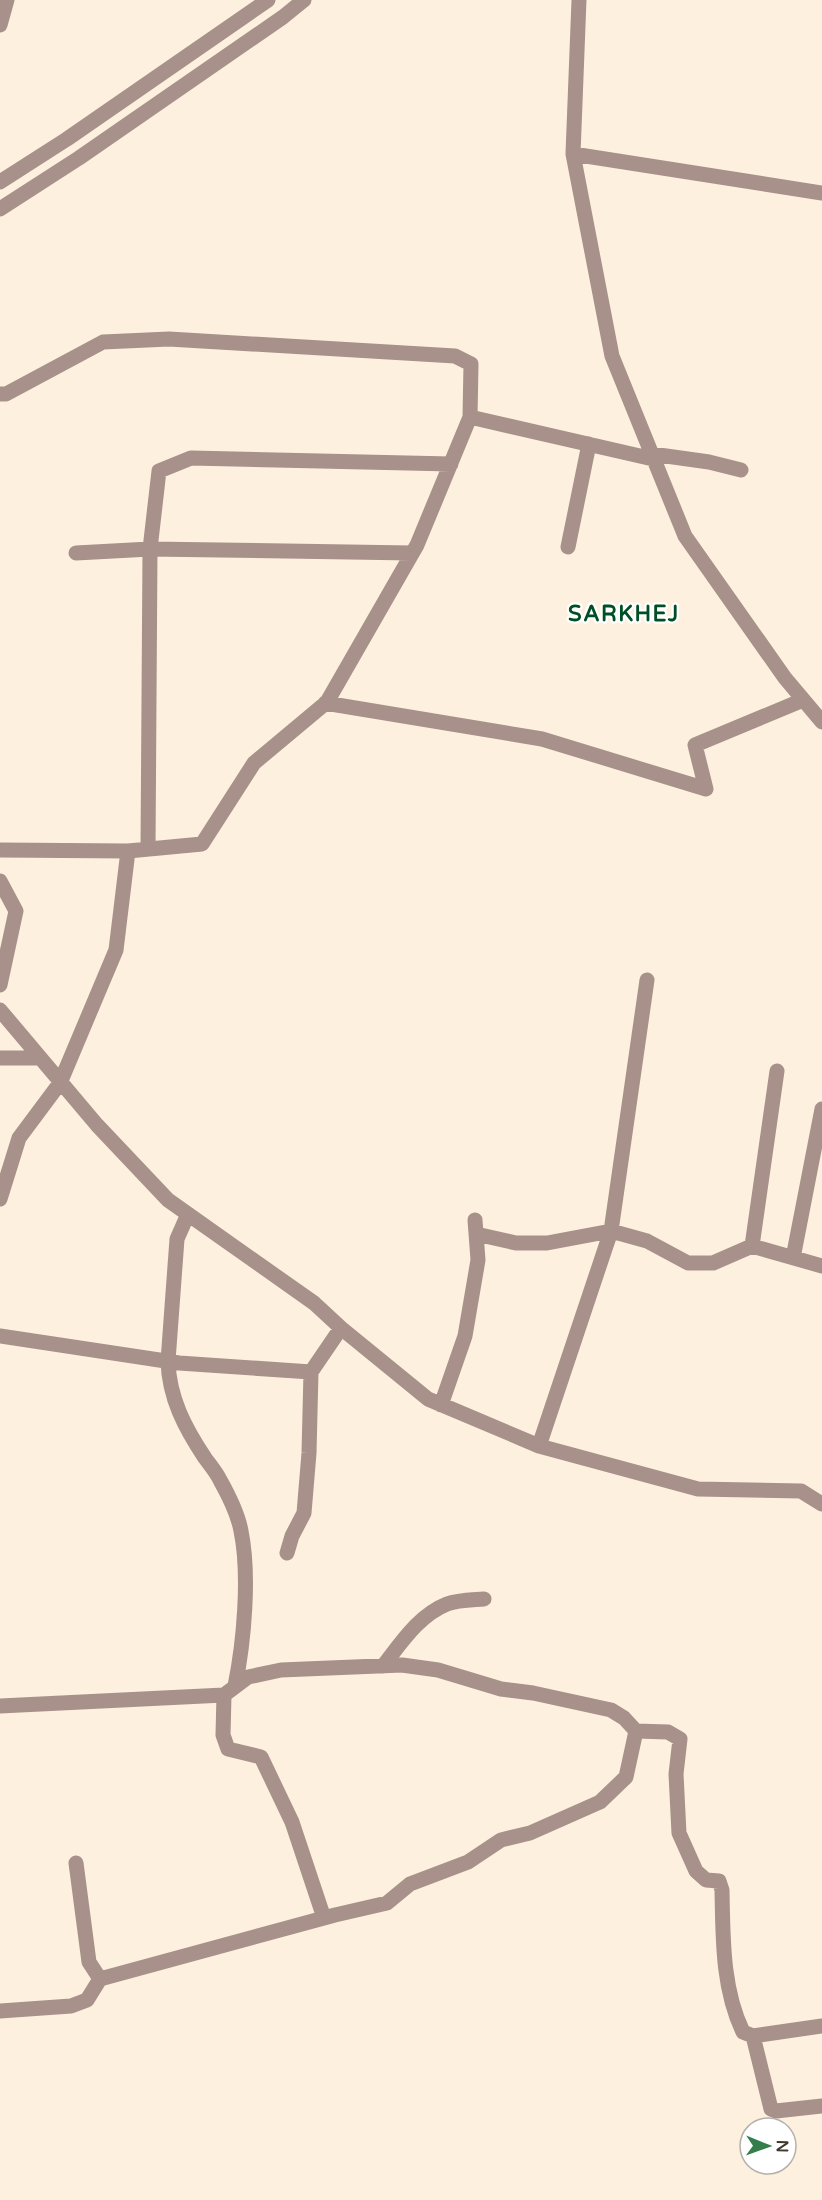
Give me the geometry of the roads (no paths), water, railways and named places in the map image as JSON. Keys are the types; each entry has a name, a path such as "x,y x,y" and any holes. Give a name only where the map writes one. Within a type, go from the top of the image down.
{"street":[{"path":"0,25 7,0"},
{"path":"0,182 67,139 268,0"},
{"path":"0,208 79,158 273,24 304,0"},
{"path":"579,0 573,154 612,356 685,536 785,678 822,722"},
{"path":"573,154 822,193"},
{"path":"0,394 6,394 103,342 169,339 455,356 471,364 470,417 412,554 326,703 254,763 202,844 128,851 0,850"},
{"path":"470,417 589,444 653,456 709,462 741,470"},
{"path":"568,546 589,444"},
{"path":"148,849 150,549 159,471 191,458 451,464"},
{"path":"76,553 150,549 412,554"},
{"path":"326,703 542,739 706,789 695,745 803,700"},
{"path":"0,1199 19,1138 60,1083 116,950 128,851"},
{"path":"0,881 16,911 0,985"},
{"path":"538,1446 611,1232 647,980"},
{"path":"0,1010 97,1125 168,1200 314,1303 428,1399 538,1446 698,1489 801,1491 822,1504"},
{"path":"0,1058 40,1059"},
{"path":"752,1246 777,1071"},
{"path":"793,1258 822,1109"},
{"path":"188,1214 177,1239 168,1377 180,1417 219,1478 241,1530 244,1581 243,1628 223,1735 228,1749 261,1757 292,1822 324,1918"},
{"path":"441,1405 465,1336 478,1260 476,1227 516,1243 547,1243 611,1232 648,1241 688,1263 713,1263 752,1246 822,1266"},
{"path":"287,1552 292,1536 304,1513 309,1453 311,1372 341,1328"},
{"path":"0,1336 168,1361 311,1372"},
{"path":"383,1666 414,1627 427,1616 446,1604 484,1599"},
{"path":"0,1706 230,1690 248,1677 281,1670 402,1665 438,1670 501,1689 533,1693 611,1710 624,1718 636,1731 668,1732 680,1739 676,1774 678,1833 696,1871 706,1880 719,1881 722,1890 723,1957 737,2021 743,2032 753,2036 822,2026"},
{"path":"0,2010 71,2006 87,2000 100,1979 387,1903 410,1884 468,1862 501,1840 530,1833 600,1802 627,1777 636,1731"},
{"path":"76,1863 89,1962 100,1979"},
{"path":"753,2036 771,2109 776,2111 822,2106"}],"district":[{"name":"SARKHEJ","path":"624,613"}]}
